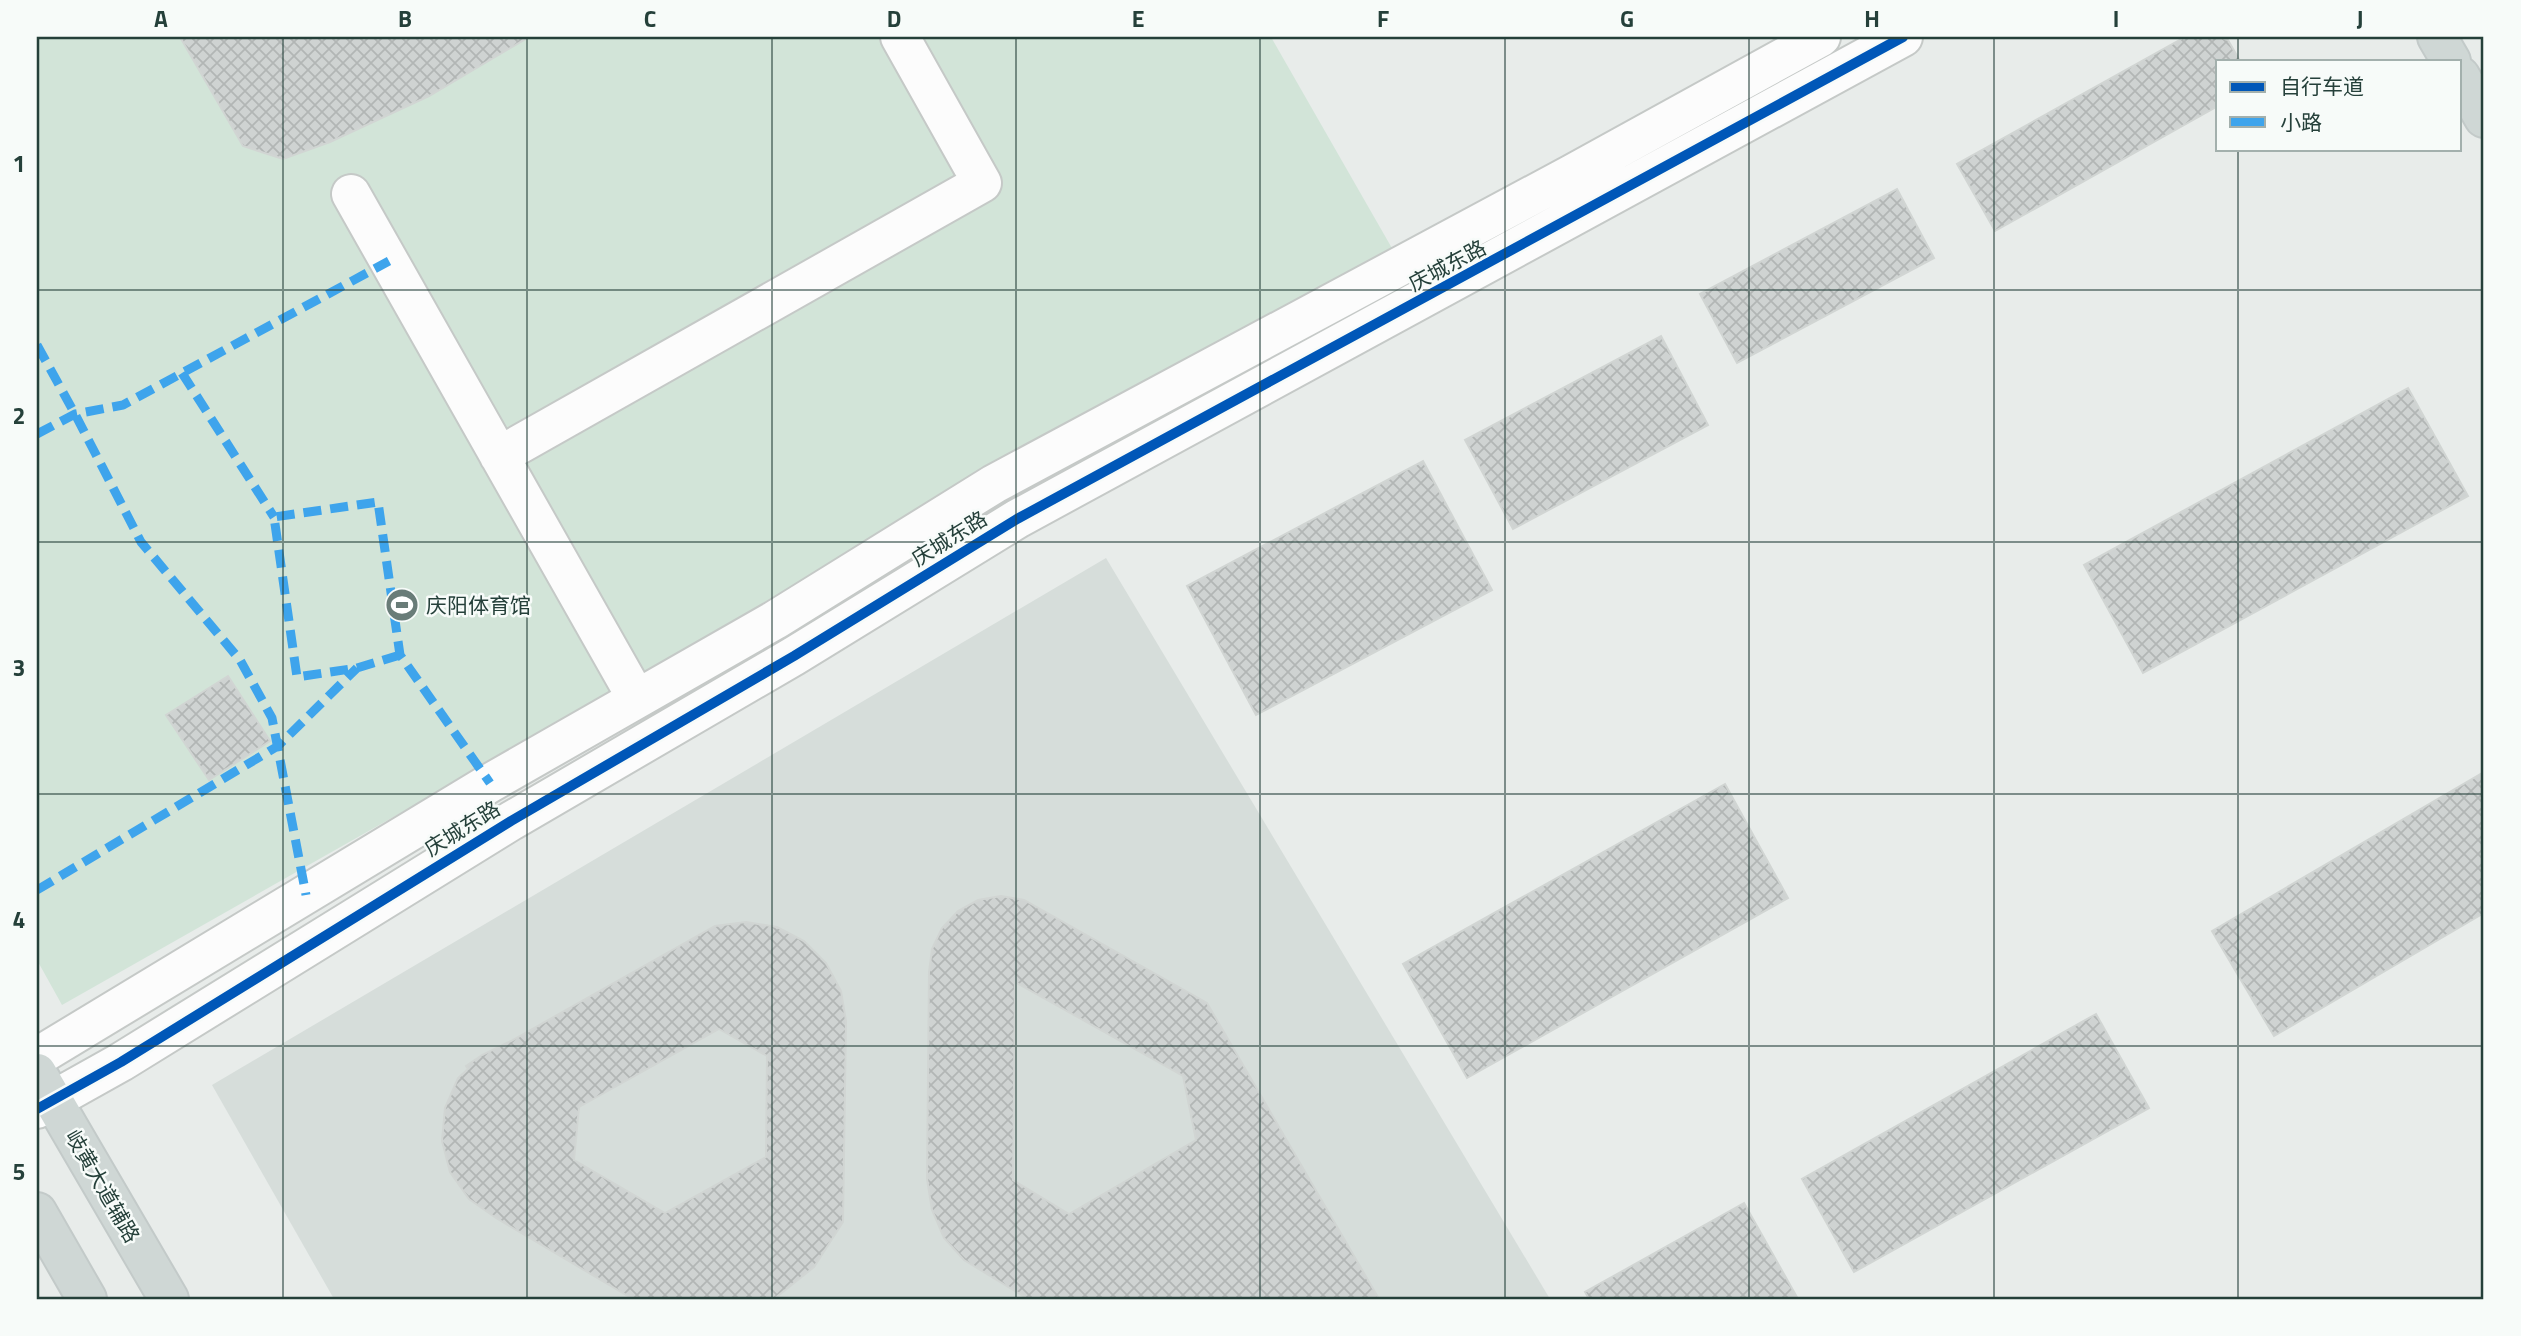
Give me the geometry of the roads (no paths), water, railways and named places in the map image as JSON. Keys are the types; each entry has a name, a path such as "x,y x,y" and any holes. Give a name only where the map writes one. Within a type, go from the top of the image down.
{"main road":[{"path":"2437,37 2450,60"},
{"path":"2462,80 2484,118"},
{"name":"岐黄大道辅路","path":"42,1094 169,1299"},
{"path":"37,1212 87,1299"}],"street":[{"path":"499,456 982,183 900,37"},
{"name":"庆城东路","path":"37,1057 490,783 775,620 994,484 1821,37"},
{"name":"庆城东路","path":"42,1094 121,1062 511,821 794,656 1017,519 1903,37"},
{"path":"351,194 637,699"}],"place":[{"name":"庆阳体育馆","path":"402,605"}]}
